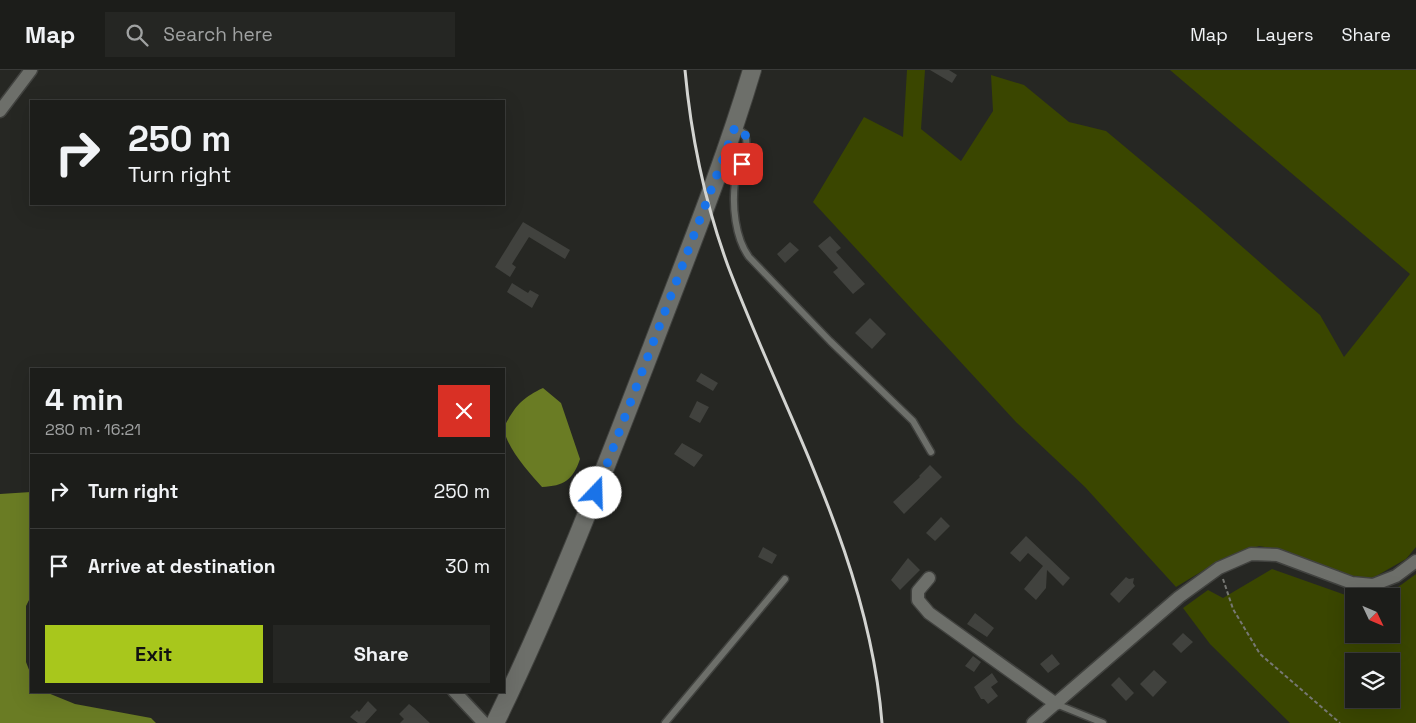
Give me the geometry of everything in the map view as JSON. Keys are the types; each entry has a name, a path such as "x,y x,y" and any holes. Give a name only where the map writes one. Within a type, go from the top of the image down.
{"street":[{"path":"0,112 31,70"},
{"path":"495,723 538,632 589,510 735,127 752,70"},
{"path":"1033,723 1179,597 1219,568 1251,554 1277,555 1352,583 1373,585 1396,576 1416,561"},
{"path":"929,578 918,591 918,600 929,613 1056,704"},
{"path":"456,693 484,723"}],"lane":[{"path":"735,127 745,134 748,145 735,182 736,226 741,246 749,257 830,341 913,421 931,452"},
{"path":"666,723 785,579"},
{"path":"1056,704 1103,723"}],"path":[{"path":"1219,568 1233,609 1260,654 1340,723"}],"shaded area":[{"path":"907,70 925,70 921,129 961,161 993,111 991,75 1024,85 1069,122 1106,131 1198,208 1320,315 1344,357 1410,274 1170,70 1416,70 1416,547 1406,559 1371,579 1341,574 1287,551 1259,546 1222,559 1176,587 1085,487 1016,422 813,202 864,117 903,137"},
{"path":"543,388 561,403 580,459 571,477 567,481 556,485 542,487 513,450 505,434 505,425 512,413 530,395"},
{"path":"30,492 30,598 26,606 26,662 30,672 30,693 48,693 75,704 151,718 156,723 0,723 0,494"},
{"path":"1272,569 1345,595 1345,643 1400,643 1400,588 1397,588 1416,574 1416,723 1290,723 1210,644 1183,608 1208,590 1223,598"}],"building":[{"path":"930,70 949,70 957,75 952,83"},
{"path":"523,222 570,250 565,259 529,237 512,264 516,267 510,277 495,267"},
{"path":"830,236 841,248 836,252 865,284 853,294 833,272 838,268 818,246"},
{"path":"790,242 799,250 785,263 777,254"},
{"path":"512,283 528,293 530,290 539,295 532,308 507,292"},
{"path":"870,318 886,334 872,349 855,333"},
{"path":"701,373 718,383 713,391 696,381"},
{"path":"697,401 709,407 700,423 689,417"},
{"path":"682,443 703,455 694,467 674,454"},
{"path":"930,465 942,477 904,514 893,502"},
{"path":"941,517 950,526 935,541 926,533"},
{"path":"1026,536 1070,578 1063,586 1047,570 1046,588 1036,600 1024,589 1043,566 1028,553 1020,562 1010,553"},
{"path":"763,547 777,555 772,564 758,557"},
{"path":"908,558 920,570 900,590 891,580"},
{"path":"1126,577 1129,579 1134,578 1133,583 1135,586 1119,603 1110,594"},
{"path":"975,613 994,628 987,637 967,624"},
{"path":"1183,633 1193,642 1181,653 1172,644"},
{"path":"1052,654 1060,664 1048,673 1040,664"},
{"path":"973,656 981,662 974,672 965,666"},
{"path":"1154,670 1167,682 1153,697 1140,684"},
{"path":"992,673 998,682 991,687 998,696 988,704 984,699 981,699 974,687"},
{"path":"1119,677 1134,693 1126,701 1111,685"},
{"path":"368,701 377,710 365,723 358,723 350,717 357,710 359,712"},
{"path":"409,704 430,723 400,723 404,719 399,714"}],"railway":[{"path":"685,70 695,144 712,218 750,322 822,489 843,546 874,662 882,723"}],"route":[{"path":"596,493 735,127 745,134 748,145 742,164"}]}
